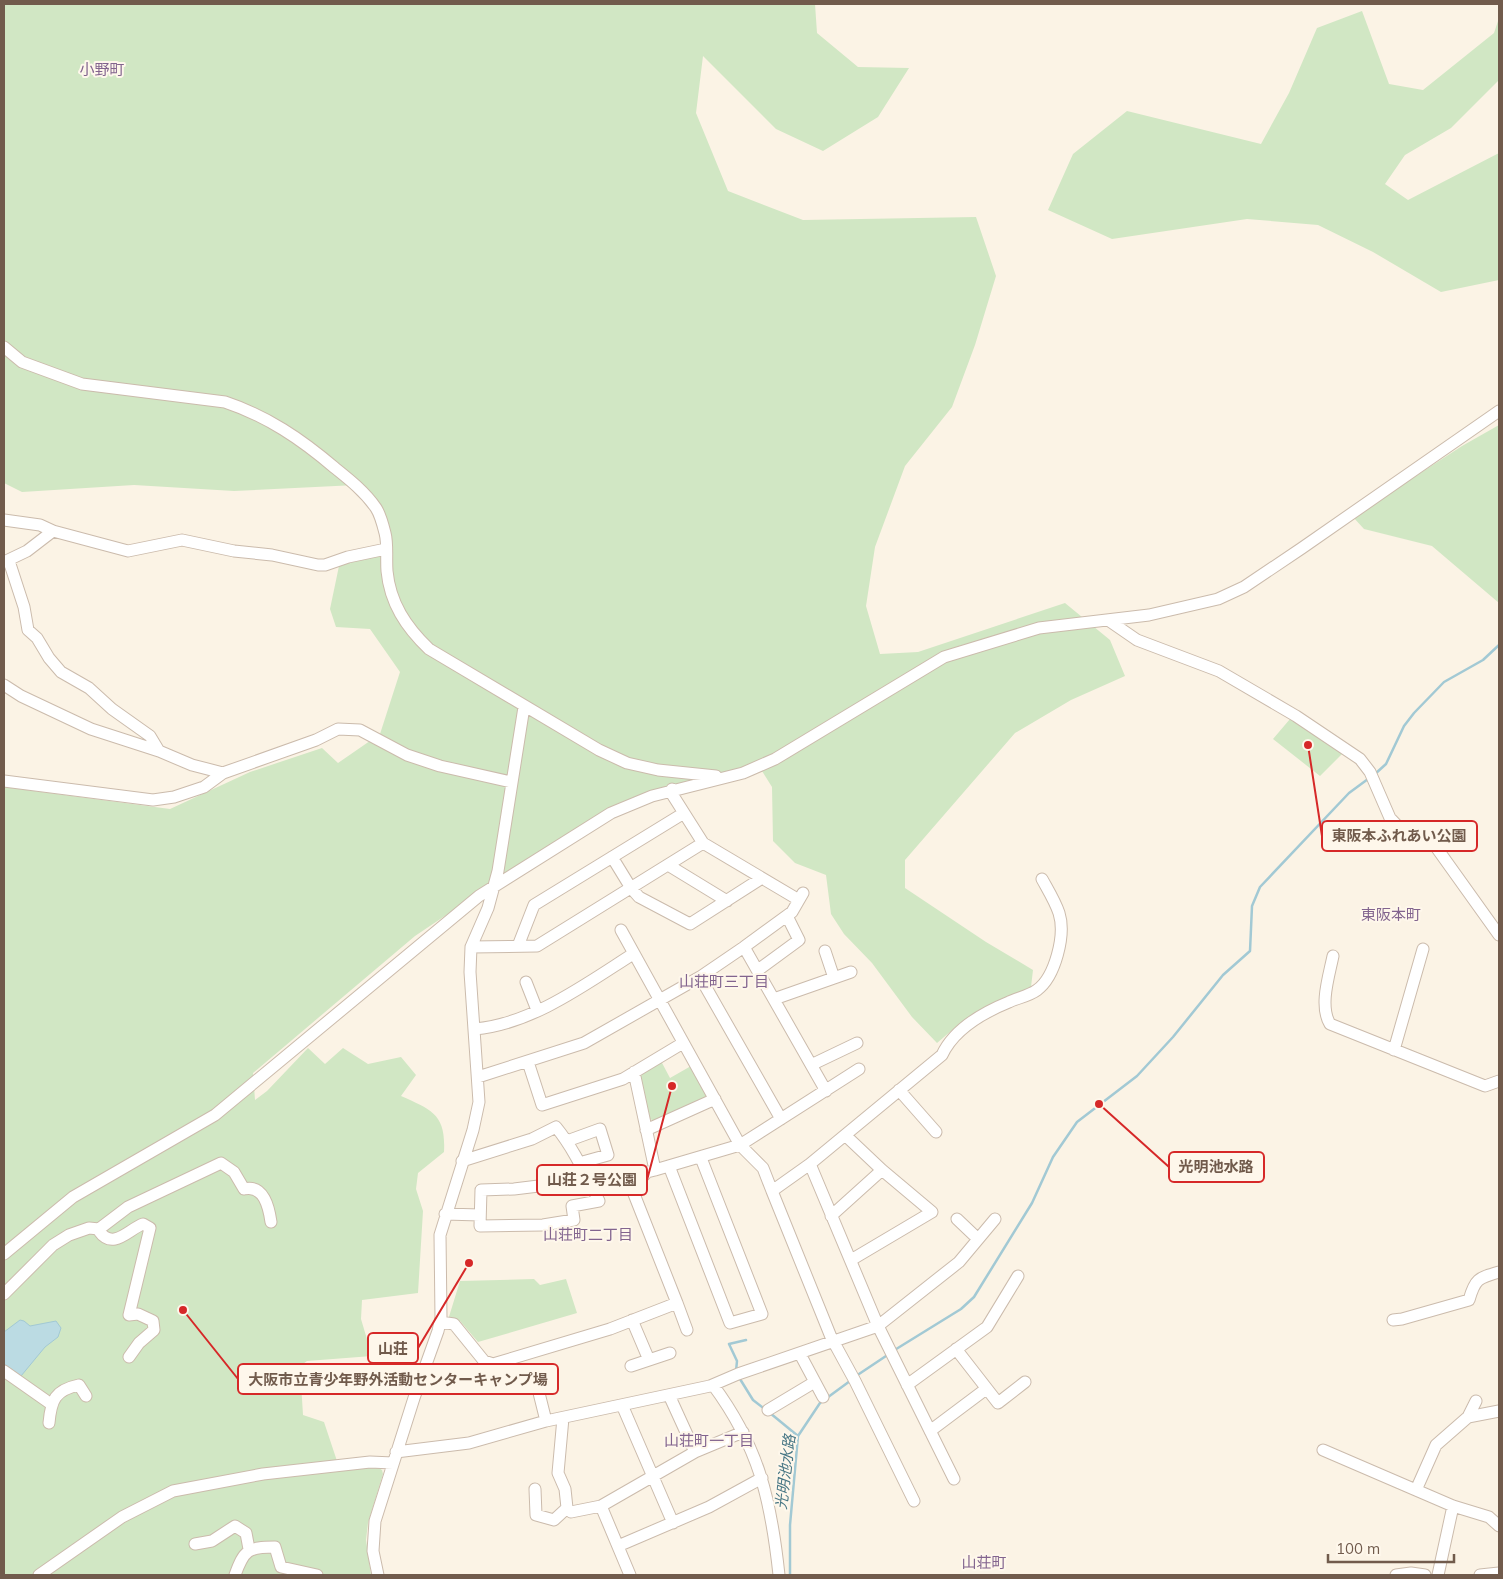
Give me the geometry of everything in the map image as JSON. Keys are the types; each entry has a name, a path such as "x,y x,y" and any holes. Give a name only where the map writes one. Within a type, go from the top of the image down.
{"street":[{"path":"4,348 22,362 82,384 225,402 245,409 282,427 305,442 356,485 377,509 385,535 388,582 398,613 412,633 429,649 449,663 598,750 627,763 720,777"},
{"path":"4,1254 73,1197 214,1115 460,910 495,885 611,813 672,789 743,773 774,759 944,657 1039,628 1149,614 1218,599 1244,587 1499,411"},
{"path":"4,520 40,525 53,531 128,551 182,540 234,551 272,555 325,566 348,557 386,549"},
{"path":"53,531 35,546 6,562 24,607 28,630 37,638 49,658 61,672 89,688 112,709 150,736 159,751"},
{"path":"1108,620 1136,640 1219,671 1296,716 1360,759 1371,775 1390,818 1417,844 1431,840 1499,935"},
{"path":"4,685 21,696 92,729 159,751 192,765 223,773"},
{"path":"378,1575 373,1551 373,1535 394,1458 440,1322 440,1235 476,1118 478,1077 470,972 471,947 495,885 524,707"},
{"path":"4,781 153,800 174,797 204,787 223,773 316,740 338,730 360,730 407,755 432,763 512,782"},
{"path":"478,1077 584,1043 700,977 792,912 801,896 762,878 703,843 672,794 672,789"},
{"path":"518,946 534,905 684,813"},
{"path":"471,947 537,946 703,843"},
{"path":"612,857 631,888 640,896 690,924 762,878"},
{"path":"668,865 727,901"},
{"path":"772,1191 810,1164 942,1056 951,1040 965,1025 1006,1003 1037,990 1051,974 1058,955 1061,923 1055,904 1042,880"},
{"path":"758,970 799,940 787,916"},
{"path":"621,930 740,1145 763,1168 834,1342 854,1378 914,1501"},
{"path":"744,947 826,1091"},
{"path":"1394,1050 1423,949"},
{"path":"825,951 834,978"},
{"path":"475,1029 500,1026 561,1000 633,954"},
{"path":"1333,956 1326,992 1327,1018 1330,1024 1485,1086 1499,1080"},
{"path":"774,999 851,972"},
{"path":"700,977 781,1120"},
{"path":"526,982 537,1010"},
{"path":"528,1062 542,1104 623,1079 683,1043"},
{"path":"811,1065 857,1043"},
{"path":"688,1330 677,1303 663,1282 640,1223 632,1189 647,1172 701,1158 740,1145 860,1069"},
{"path":"634,1072 656,1170"},
{"path":"899,1090 936,1132"},
{"path":"646,1130 715,1099"},
{"path":"462,1161 532,1139 556,1127 567,1141 600,1201 572,1206 574,1220 543,1225 480,1226 481,1190 514,1189 588,1180"},
{"path":"567,1141 600,1130 608,1155 579,1163"},
{"path":"845,1134 882,1170 932,1212 851,1260"},
{"path":"669,1166 730,1323 762,1314 701,1158"},
{"path":"4,1294 53,1245 70,1235 89,1228 99,1229 128,1206 221,1162 234,1172 244,1189 250,1188 261,1192 269,1207 271,1222"},
{"path":"810,1164 878,1326 954,1479"},
{"path":"831,1216 882,1170"},
{"path":"445,1214 480,1215"},
{"path":"957,1219 978,1239"},
{"path":"39,1575 122,1517 173,1491 263,1474 370,1462 469,1443 546,1421 714,1385 738,1374 878,1326 959,1262 995,1219"},
{"path":"99,1231 102,1235 115,1240 123,1238 134,1227 143,1224 150,1228 130,1315 138,1314 153,1321 154,1330 139,1343 129,1357"},
{"path":"1393,1320 1469,1300 1474,1283 1482,1277 1499,1272"},
{"path":"907,1385 987,1327 1018,1276"},
{"path":"440,1322 454,1324 477,1360 493,1364 632,1320 677,1303"},
{"path":"632,1320 649,1360"},
{"path":"956,1349 998,1404 1025,1382"},
{"path":"631,1366 670,1353"},
{"path":"800,1354 813,1383 823,1397"},
{"path":"4,1372 51,1404"},
{"path":"768,1410 813,1383"},
{"path":"49,1423 51,1404 64,1388 79,1385 86,1396"},
{"path":"537,1385 546,1421"},
{"path":"714,1385 743,1432 762,1478 774,1525 779,1575"},
{"path":"930,1431 986,1388"},
{"path":"669,1395 695,1452"},
{"path":"1416,1490 1436,1445 1468,1416 1476,1401"},
{"path":"622,1405 673,1522"},
{"path":"1468,1416 1499,1411"},
{"path":"563,1418 558,1473 565,1489 567,1508 571,1512 601,1506 695,1452 743,1432"},
{"path":"1323,1450 1453,1506 1489,1517 1499,1526"},
{"path":"618,1546 709,1507 762,1478"},
{"path":"535,1489 532,1517 554,1520 567,1508"},
{"path":"601,1506 630,1575"},
{"path":"1438,1575 1453,1506"},
{"path":"194,1544 212,1541 234,1526 246,1533 249,1549"},
{"path":"235,1575 242,1558 249,1549 275,1547 282,1567 317,1575"},
{"path":"1396,1575 1411,1573 1425,1575"},
{"path":"1480,1575 1499,1573"}],"green space":[{"path":"4,4 815,4 817,33 858,67 909,68 878,117 823,151 776,129 703,56 696,113 728,191 803,220 976,217 996,276 975,345 952,407 905,466 875,547 866,606 880,654 918,652 1065,603 1110,640 1125,676 1071,700 1015,733 905,860 905,888 986,942 1033,970 1031,987 958,1025 937,1043 912,1017 872,963 844,934 831,914 826,875 795,863 773,841 772,787 757,763 614,808 521,865 415,936 253,1073 255,1100 267,1091 308,1048 325,1064 343,1048 368,1064 401,1057 416,1075 401,1096 429,1110 435,1115 442,1129 444,1152 418,1173 416,1189 423,1211 418,1293 362,1300 361,1319 372,1356 307,1361 300,1366 303,1415 324,1422 339,1467 376,1466 382,1470 383,1474 368,1523 366,1540 371,1575 4,1575 4,787 170,809 250,772 322,748 338,763 380,734 400,672 370,629 336,627 330,609 339,566 386,552 385,535 356,485 234,491 134,485 22,492 4,483"},
{"path":"1362,11 1389,84 1423,90 1494,33 1499,18 1499,80 1451,128 1405,155 1385,184 1408,200 1499,153 1499,280 1441,292 1373,252 1318,225 1247,219 1112,239 1048,210 1073,154 1127,111 1261,144 1289,93 1317,28"},
{"path":"1499,425 1499,603 1432,546 1364,529 1353,517 1462,446"},
{"path":"1290,719 1344,752 1320,776 1273,739"},
{"path":"661,1061 670,1078 691,1066 706,1095 705,1099 654,1121 650,1119 640,1078 643,1072"},
{"path":"534,1279 540,1285 566,1279 577,1313 478,1342 460,1321 448,1320 460,1281"}],"water":[{"path":"20,1320 30,1326 56,1321 61,1328 58,1337 45,1347 21,1376 4,1364 4,1332"}],"waterway":[{"name":"光明池水路","path":"1375,774 1386,764 1404,726 1414,713 1444,682 1483,660 1499,645"},
{"name":"光明池水路","path":"893,1351 961,1309 974,1297 1032,1203 1053,1157 1077,1122 1137,1076 1173,1037 1223,975 1250,951 1252,906 1260,887 1349,793 1368,779"},
{"path":"736,1371 737,1361 729,1344 746,1340"},
{"name":"光明池水路","path":"856,1376 889,1354"},
{"path":"740,1379 753,1400 766,1410"},
{"name":"光明池水路","path":"790,1575 790,1525 798,1436 820,1403 850,1381"},
{"path":"770,1413 798,1436"}],"place":[{"name":"東阪本ふれあい公園","path":"1308,745"},
{"name":"山荘２号公園","path":"672,1086"},
{"name":"光明池水路","path":"1099,1104"},
{"name":"山荘","path":"469,1263"},
{"name":"大阪市立青少年野外活動センターキャンプ場","path":"183,1310"}],"district":[{"name":"小野町","path":"102,69"},
{"name":"東阪本町","path":"1391,914"},
{"name":"山荘町三丁目","path":"724,981"},
{"name":"山荘町二丁目","path":"588,1234"},
{"name":"山荘町一丁目","path":"709,1440"},
{"name":"山荘町","path":"984,1562"}]}
